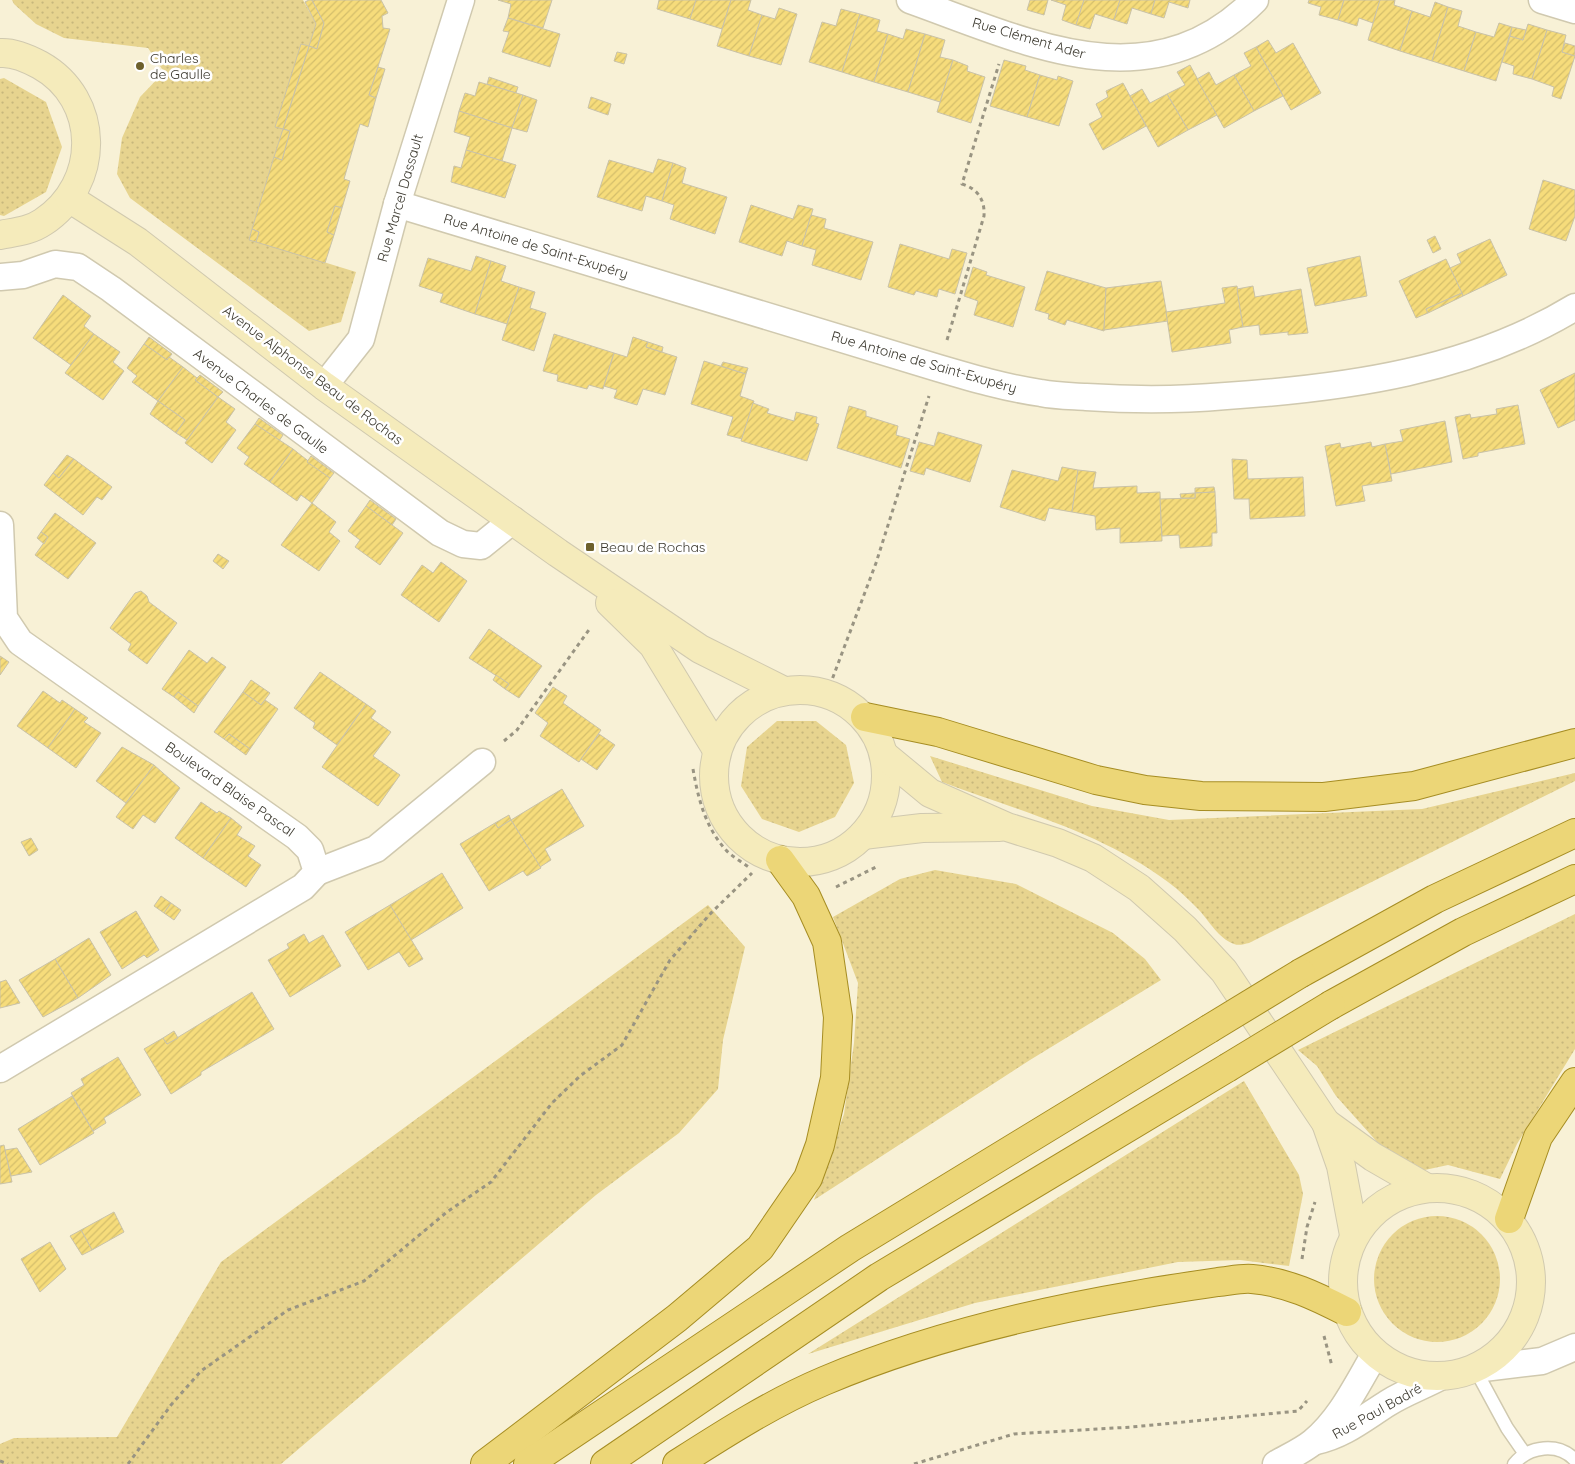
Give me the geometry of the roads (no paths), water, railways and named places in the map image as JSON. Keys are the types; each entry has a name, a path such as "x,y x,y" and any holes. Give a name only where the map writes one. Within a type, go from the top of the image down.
{"main road":[{"path":"0,235 26,231 44,222 69,198 82,174 87,153 86,127 78,105 63,82 49,70 30,59 1,50"},
{"name":"Avenue Alphonse Beau de Rochas","path":"69,198 138,242 324,386 558,553 700,649 782,690"},
{"name":"Avenue Alphonse Beau de Rochas","path":"558,553 653,645 717,750"},
{"path":"485,1464 677,1318 760,1248 808,1178 820,1145 835,1078 838,1017 827,942 806,896 764,868 748,845 734,832 719,807 713,779 717,750 731,723 754,702 782,690 804,689 827,693 848,703 865,718 877,735 884,755 887,783 880,811 864,835 846,849 825,858 764,868"},
{"path":"865,718 938,732 1096,780 1145,790 1201,796 1324,796 1414,786 1575,743"},
{"path":"884,755 930,793 1008,827 1058,843 1093,858 1139,888 1185,929 1224,971 1326,1123 1341,1166 1354,1235"},
{"path":"864,835 922,828 1008,827"},
{"path":"528,1464 850,1248 1209,1028 1301,973 1435,899 1575,833"},
{"path":"605,1464 879,1277 1331,1005 1464,932 1575,879"},
{"path":"1509,1219 1538,1137 1575,1082"},
{"path":"1326,1123 1373,1157 1425,1188"},
{"path":"1425,1188 1452,1188 1483,1199 1509,1219 1527,1250 1533,1286 1525,1320 1504,1350 1475,1369 1440,1377 1405,1371 1375,1354 1368,1347 1347,1312 1344,1300 1343,1271 1354,1235 1372,1214 1390,1199 1425,1188"},
{"path":"676,1464 779,1403 824,1381 893,1355 986,1328 1099,1301 1179,1287 1250,1278 1276,1282 1305,1291 1347,1312"}],"street":[{"name":"Rue Marcel Dassault","path":"324,386 361,339 397,204 460,0"},
{"name":"Rue Clément Ader","path":"910,0 1002,33 1046,46 1086,56 1116,59 1151,57 1176,50 1208,36 1238,17 1255,0"},
{"path":"1542,0 1575,10"},
{"name":"Rue Antoine de Saint-Exupéry","path":"397,204 938,368 996,385 1043,394 1154,400 1208,398 1283,392 1384,378 1448,362 1500,345 1575,307"},
{"name":"Avenue Charles de Gaulle","path":"0,278 23,275 56,264 78,266 440,533 463,544 481,546 513,520"},
{"name":"Boulevard Blaise Pascal","path":"0,525 2,618 20,642 297,837 310,850 317,872"},
{"path":"0,1069 303,887 317,872 376,849 482,762"},
{"path":"1475,1369 1542,1360 1575,1347"},
{"name":"Rue Paul Badré","path":"1313,1442 1350,1399 1375,1354"},
{"name":"Rue Paul Badré","path":"1276,1464 1313,1442 1333,1437 1347,1430 1389,1403 1440,1377"}],"lane":[{"path":"1475,1369 1507,1428 1525,1454"},
{"path":"1514,1464 1525,1454 1537,1449 1550,1448 1574,1458"}],"place":[{"name":"Charles de Gaulle","path":"140,66"},
{"name":"Beau de Rochas","path":"590,547"}]}
